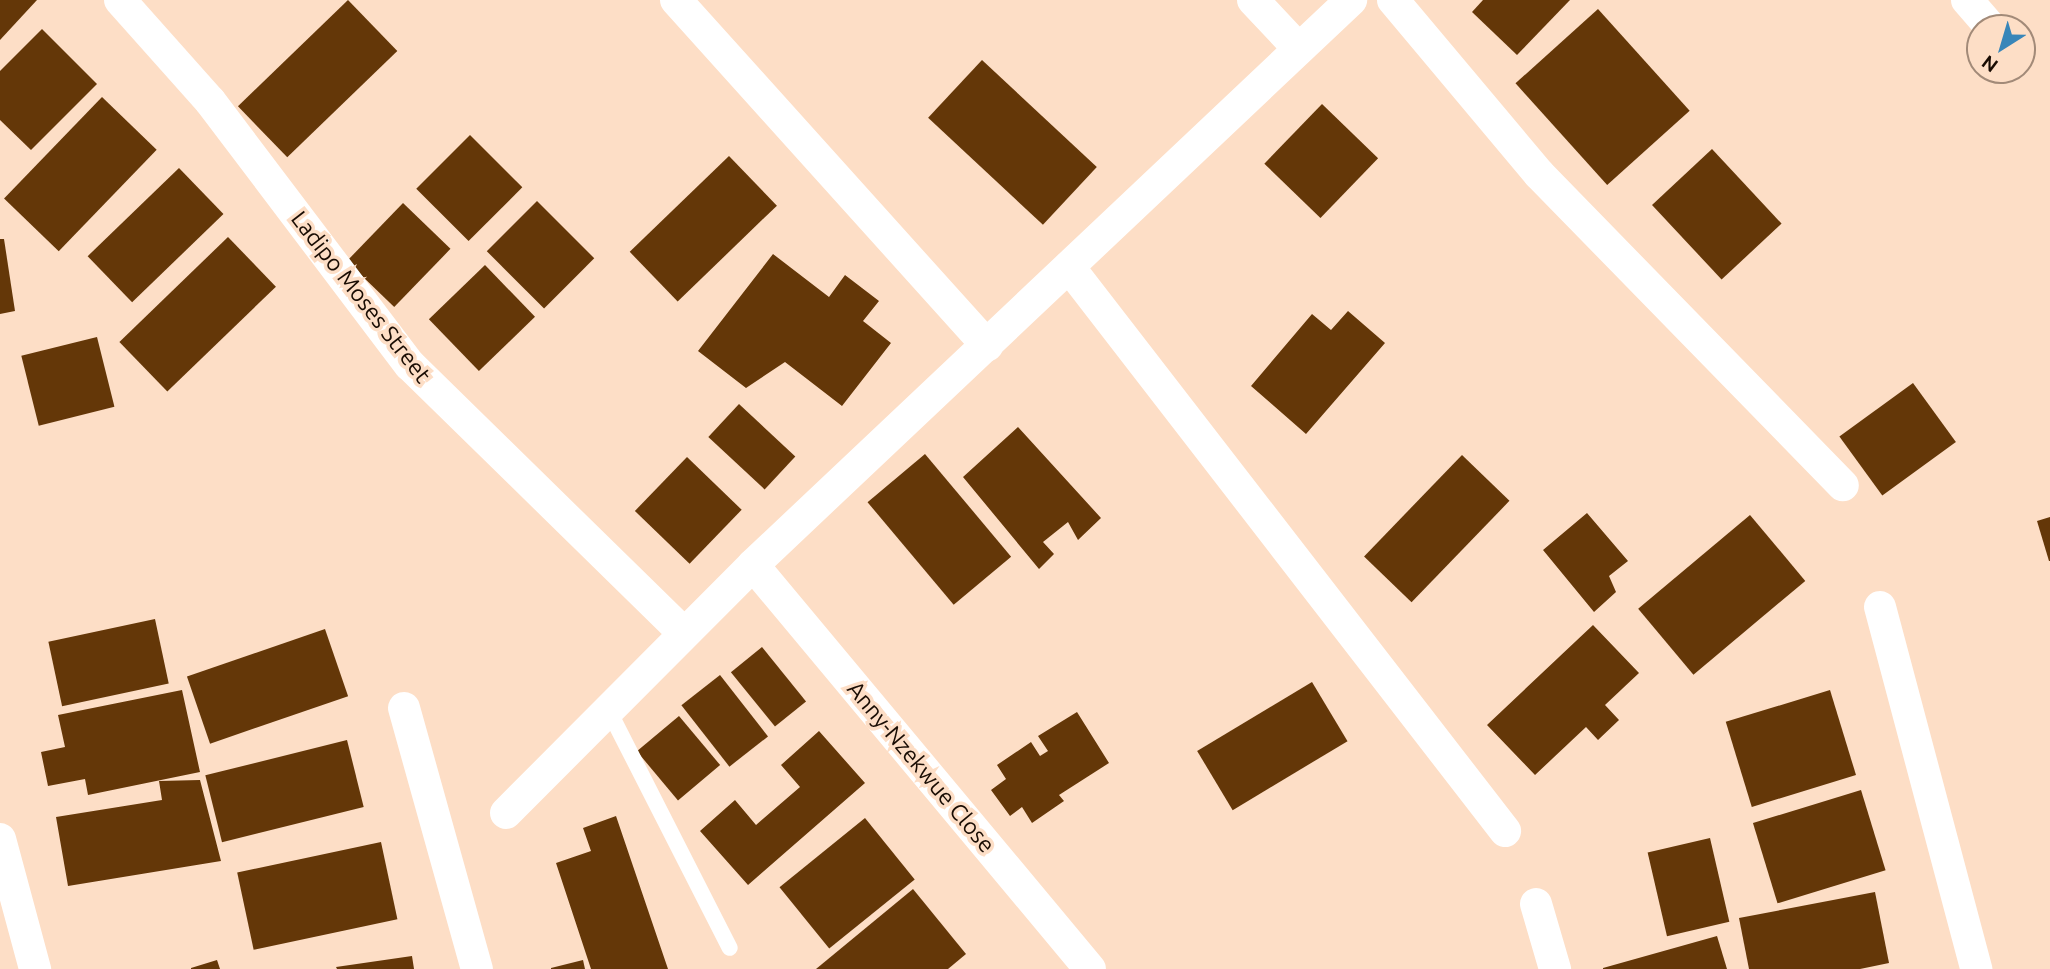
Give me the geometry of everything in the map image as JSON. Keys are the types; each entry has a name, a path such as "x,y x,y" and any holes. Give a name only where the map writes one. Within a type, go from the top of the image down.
{"street":[{"name":"Ladipo Moses Street","path":"120,0 210,101 410,365 684,633"},
{"path":"676,0 987,346"},
{"path":"1253,0 1299,49"},
{"path":"506,813 753,565 1351,0"},
{"path":"1393,0 1539,174 1843,485"},
{"path":"1967,0 1979,14"},
{"path":"1069,267 1505,831"},
{"name":"Anny-Nzekwue Close","path":"753,565 1090,969"},
{"path":"1880,607 1976,969"},
{"path":"404,708 477,969"},
{"path":"0,839 35,969"},
{"path":"1536,904 1555,969"}],"lane":[{"path":"608,709 730,948"}],"building":[{"path":"0,0 37,0 0,40"},
{"path":"348,0 397,51 287,157 238,106"},
{"path":"1483,0 1570,0 1517,55 1472,12"},
{"path":"1598,9 1690,111 1607,185 1516,83"},
{"path":"42,29 97,84 31,150 0,120 0,71"},
{"path":"982,60 1097,167 1043,225 928,118"},
{"path":"102,97 157,150 59,251 4,198"},
{"path":"1322,104 1378,158 1320,218 1264,164"},
{"path":"470,135 522,187 469,241 416,189"},
{"path":"1712,149 1782,224 1722,280 1652,205"},
{"path":"729,156 777,206 678,301 630,252"},
{"path":"179,168 223,214 132,302 88,256"},
{"path":"537,201 594,258 544,308 487,251"},
{"path":"403,203 450,249 394,307 347,261"},
{"path":"228,237 276,287 167,392 119,342"},
{"path":"0,239 4,239 15,311 0,314"},
{"path":"773,254 829,297 845,275 879,301 863,321 891,343 842,406 785,362 746,388 698,351"},
{"path":"485,265 535,317 479,371 429,319"},
{"path":"1348,311 1385,343 1306,434 1251,386 1312,314 1331,330"},
{"path":"97,337 114,407 39,426 21,356"},
{"path":"1913,383 1956,442 1882,496 1839,436"},
{"path":"739,404 795,457 765,489 708,437"},
{"path":"1018,427 1101,518 1078,540 1068,522 1043,542 1054,554 1039,569 963,477"},
{"path":"925,454 1011,557 954,605 868,502"},
{"path":"1462,455 1509,501 1412,602 1364,556"},
{"path":"687,457 742,510 690,564 635,511"},
{"path":"1587,513 1628,561 1609,576 1616,592 1594,612 1543,550"},
{"path":"1750,515 1805,581 1693,675 1638,609"},
{"path":"2050,517 2050,561 2049,561 2037,521"},
{"path":"155,619 169,684 62,706 48,642"},
{"path":"1593,625 1639,673 1605,705 1619,720 1598,740 1586,727 1535,775 1487,725"},
{"path":"325,629 348,696 210,744 187,677"},
{"path":"762,647 806,701 775,727 731,672"},
{"path":"720,675 768,736 729,767 681,705"},
{"path":"1312,682 1348,741 1233,810 1197,751"},
{"path":"182,690 200,772 88,795 85,779 48,786 41,752 65,747 58,715"},
{"path":"1830,690 1856,775 1752,807 1726,722"},
{"path":"1077,712 1109,763 1059,795 1064,801 1032,823 1022,807 1010,816 991,790 1006,779 997,765 1031,742 1040,756 1048,751 1038,736"},
{"path":"679,716 720,765 678,800 637,751"},
{"path":"819,731 865,783 748,885 700,831 735,800 756,825 800,787 781,765"},
{"path":"347,740 364,807 222,842 205,775"},
{"path":"200,780 221,861 68,886 56,817 162,800 159,781"},
{"path":"1861,790 1886,870 1777,903 1753,823"},
{"path":"616,816 668,969 591,969 556,863 591,851 583,828"},
{"path":"865,818 915,879 829,949 780,887"},
{"path":"1710,838 1729,922 1667,936 1648,852"},
{"path":"381,842 397,919 254,950 237,873"},
{"path":"913,889 966,954 948,969 816,969"},
{"path":"1875,892 1889,963 1860,969 1749,969 1739,918"},
{"path":"1717,936 1727,969 1603,969 1603,968"},
{"path":"412,956 414,969 336,967"},
{"path":"217,960 220,969 191,969 191,968"},
{"path":"583,960 585,969 551,969 551,968"}]}
